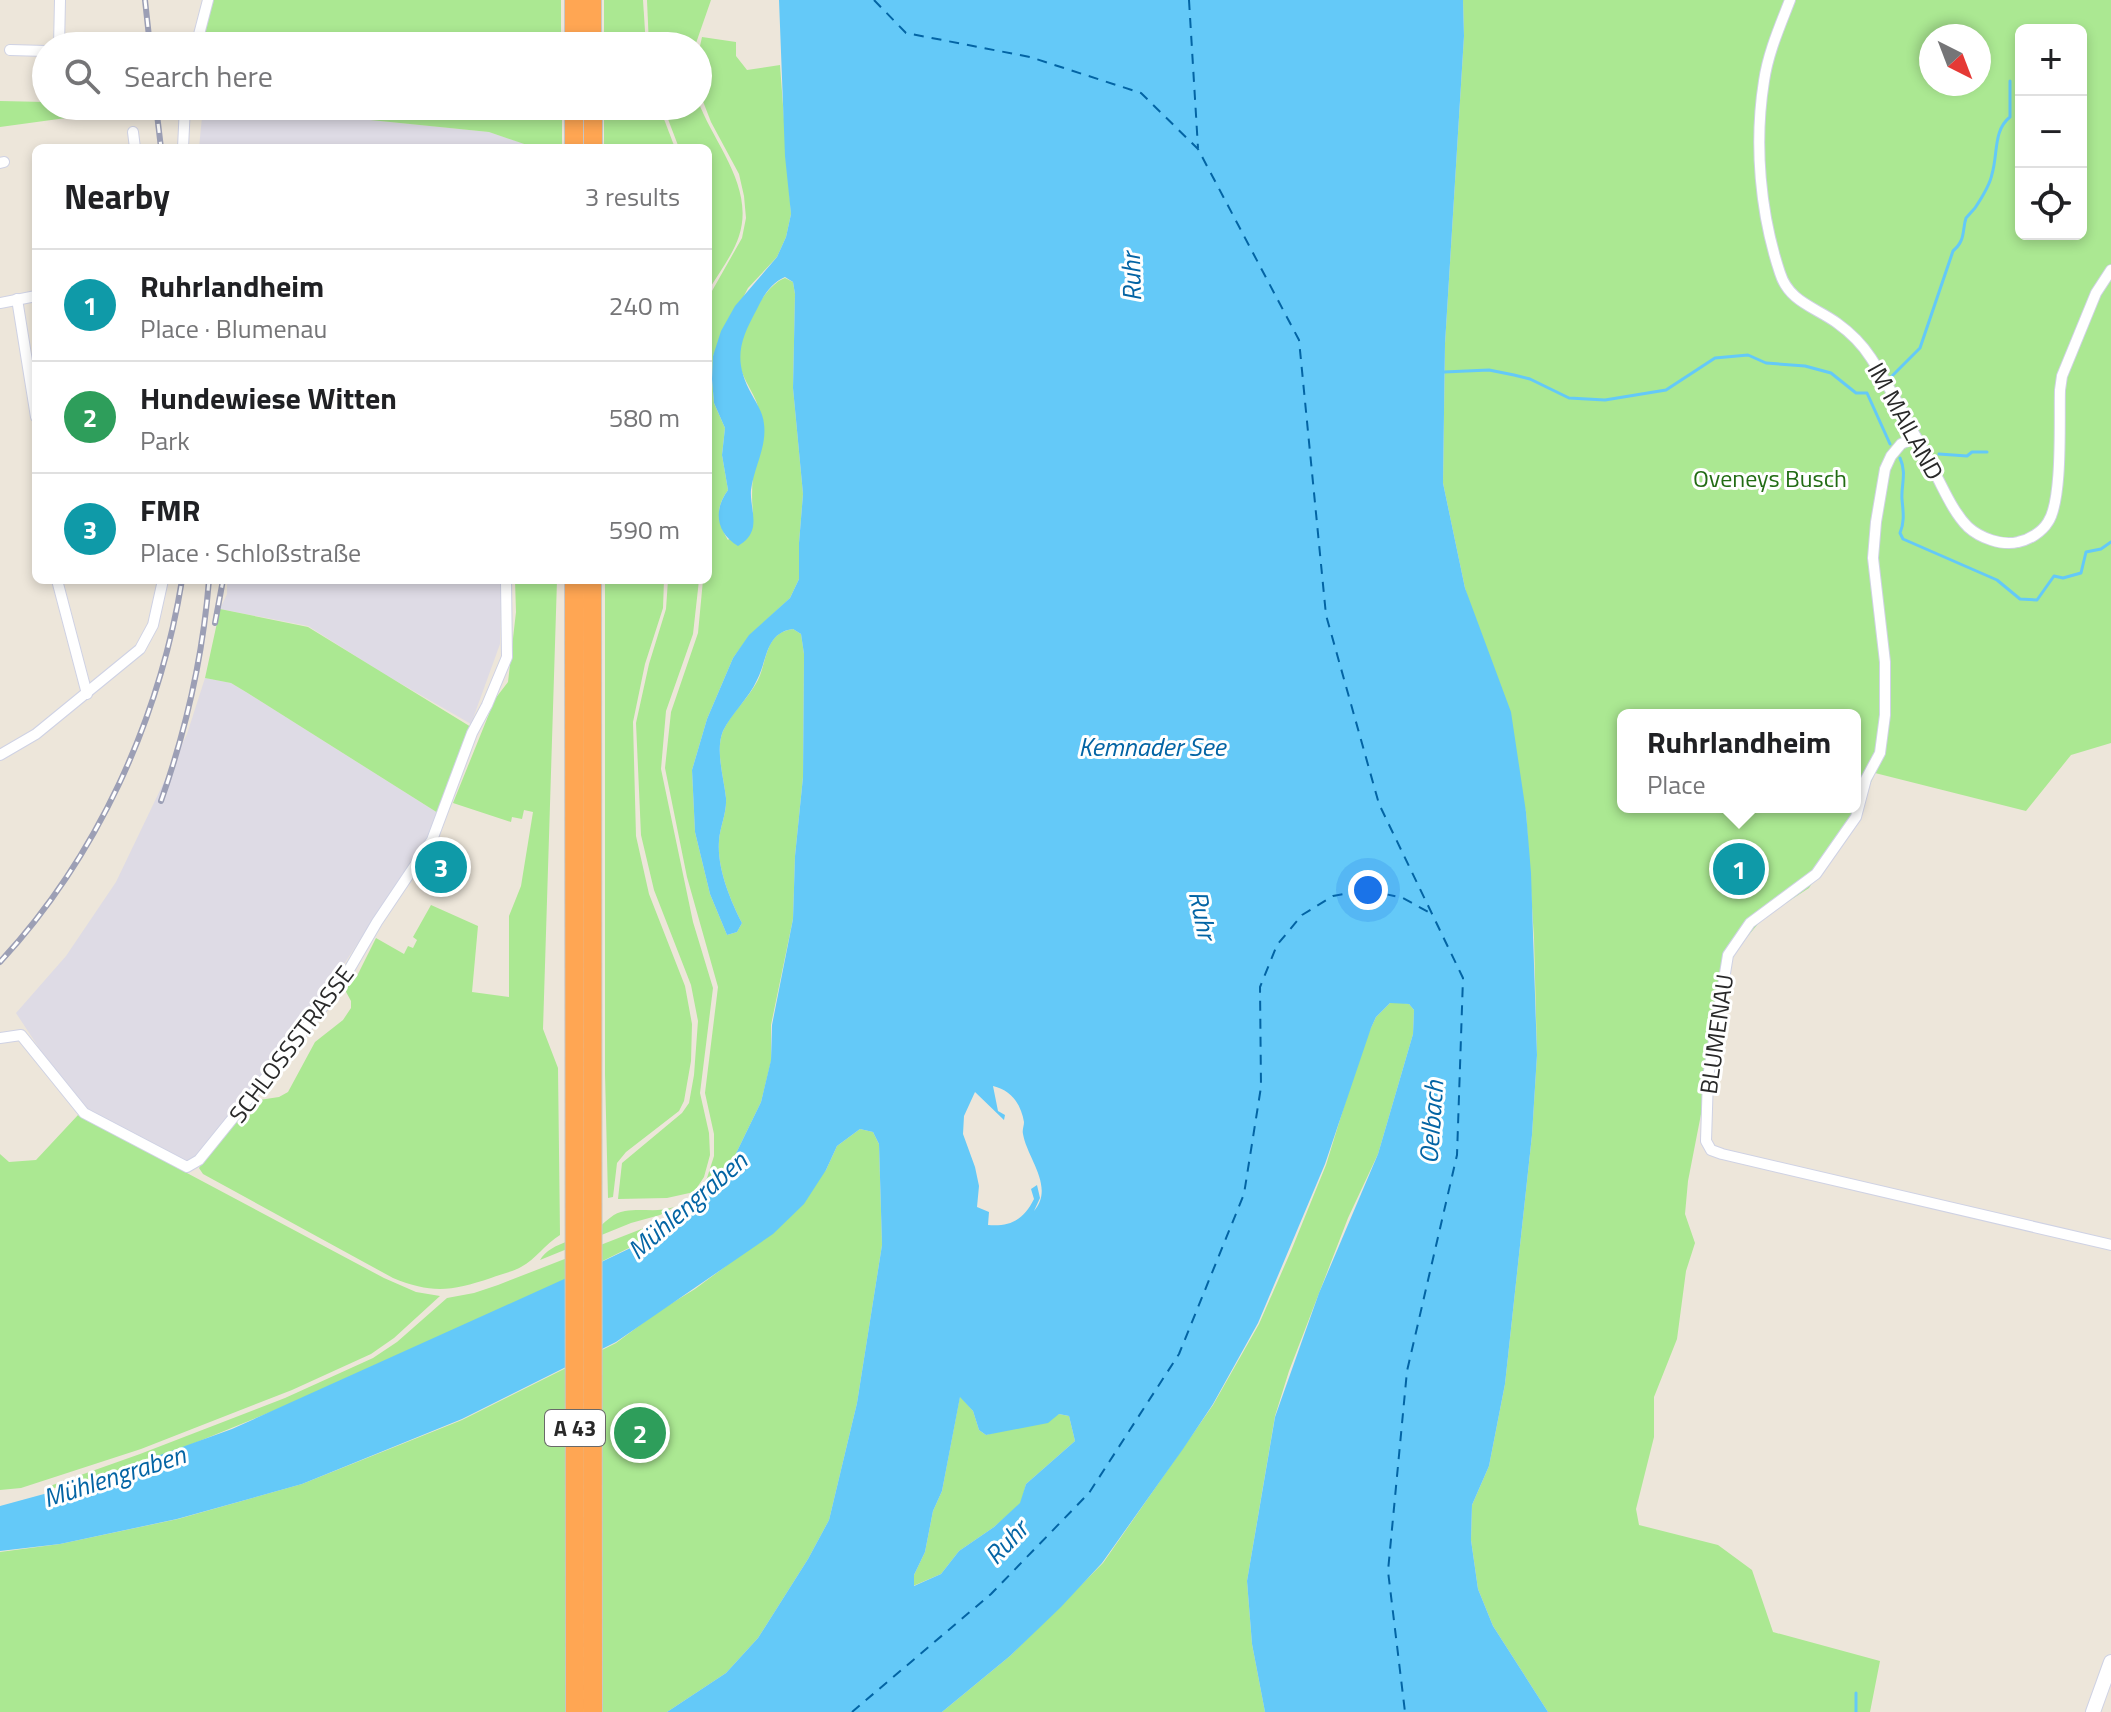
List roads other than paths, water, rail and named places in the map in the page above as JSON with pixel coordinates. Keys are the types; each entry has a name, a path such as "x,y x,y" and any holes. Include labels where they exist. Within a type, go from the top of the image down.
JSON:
{"highway":[{"path":"574,0 574,32"},
{"path":"592,0 592,32"},
{"path":"574,120 574,144"},
{"path":"593,120 593,144"},
{"name":"A 43","path":"574,584 575,1712"},
{"name":"A 43","path":"592,584 593,1712"}],"street":[{"path":"59,32 60,0"},
{"path":"200,32 208,0"},
{"name":"IM MAILAND","path":"1790,0 1764,78 1761,111 1761,186 1778,268 1789,293 1837,323 1861,344 1954,509 1968,527 1997,542 2012,544 2025,541 2050,518 2058,482 2062,376 2096,293 2111,270"},
{"path":"10,50 32,51"},
{"path":"183,144 184,120"},
{"path":"133,132 134,144"},
{"path":"0,303 32,297"},
{"path":"17,299 32,392"},
{"name":"BLUMENAU","path":"1861,798 1866,779 1880,753 1885,715 1885,662 1873,558 1876,522 1885,469 1891,456 1901,444 1916,437"},
{"path":"58,584 87,694"},
{"path":"0,755 36,734 140,649 153,625 162,584"},
{"name":"SCHLOSSSTRASSE","path":"0,1038 21,1035 84,1113 187,1167 199,1160 339,987 377,922 432,840 467,745 507,657 506,584"},
{"name":"BLUMENAU","path":"1857,813 1816,874 1750,923 1728,955 1708,1077 1706,1141 1711,1150 2111,1245"},
{"path":"2093,1712 2111,1662"}],"water":[{"name":"Kemnader See","path":"779,0 1463,0 1464,36 1445,344 1443,483 1465,588 1511,712 1526,812 1531,873 1537,1055 1532,1135 1505,1384 1489,1466 1472,1505 1471,1540 1478,1589 1493,1626 1548,1712 1265,1712 1252,1644 1247,1581 1275,1417 1319,1293 1378,1154 1413,1034 1414,1010 1409,1004 1390,1003 1376,1017 1325,1164 1258,1323 1213,1404 1102,1563 1010,1656 942,1712 667,1712 726,1673 758,1638 829,1520 857,1403 882,1245 879,1144 873,1132 860,1129 837,1146 804,1204 773,1234 616,1342 462,1419 302,1484 177,1519 60,1544 0,1551 0,1506 77,1485 232,1429 593,1266 643,1242 691,1211 726,1174 761,1102 771,1060 772,1025 793,919 795,856 803,777 804,654 801,634 793,629 784,631 772,641 754,687 726,725 721,739 726,804 719,841 720,862 742,923 737,932 727,935 710,894 695,832 692,770 707,719 733,658 749,635 790,598 799,579 803,494 793,388 793,282 785,277 768,290 742,342 742,372 761,412 764,432 751,490 753,527 748,538 738,546 725,535 719,521 720,505 728,490 722,455 725,428 714,403 713,356 721,331 735,306 777,257 786,237 791,214 785,156","holes":["993,1086 1010,1094 1020,1109 1025,1143 1038,1172 1042,1192 1040,1202 1034,1211 1040,1198 1037,1185 1031,1189 1034,1199 1021,1217 1010,1223 988,1225 989,1212 977,1207 979,1186 963,1134 964,1116 975,1092 1004,1120 1005,1115 998,1111","960,1397 973,1411 979,1430 986,1435 1048,1423 1059,1414 1069,1416 1075,1441 1026,1484 1020,1503 994,1527 959,1551 941,1574 914,1586 914,1575 925,1552 933,1511 942,1491"]}],"waterway":[{"path":"1892,376 1920,348 1953,251 1962,239 1966,218 1989,183 1998,136 2010,117 2010,81"},
{"path":"1444,372 1489,370 1530,379 1569,398 1605,400 1666,390 1715,358 1748,355 1766,363 1805,366 1831,373 1856,393 1867,393 1890,444"},
{"path":"1939,454 1967,456 1972,452 1987,452"},
{"path":"1900,458 1903,474 1900,533 1903,539 1997,580 2020,599 2037,600 2054,576 2063,578 2081,573 2086,552 2101,549 2111,542"},
{"path":"1856,1693 1856,1712"}],"railway":[{"path":"145,0 148,32"},
{"path":"158,120 161,144"},
{"path":"0,962 66,878 119,784 158,684 181,584"},
{"path":"161,801 192,692 208,584"},
{"path":"215,623 222,584"}],"place":[{"name":"FMR","path":"441,867"},
{"name":"Ruhrlandheim","path":"1739,869"},
{"name":"Hundewiese Witten","path":"640,1433"}],"water label":[{"name":"Ruhr","path":"1131,277"},
{"name":"Ruhr","path":"1203,915"},
{"name":"Oelbach","path":"1431,1122"},
{"name":"Mühlengraben","path":"687,1205"},
{"name":"Mühlengraben","path":"114,1476"},
{"name":"Ruhr","path":"1006,1542"}],"park label":[{"name":"Oveneys Busch","path":"1770,478"}]}
